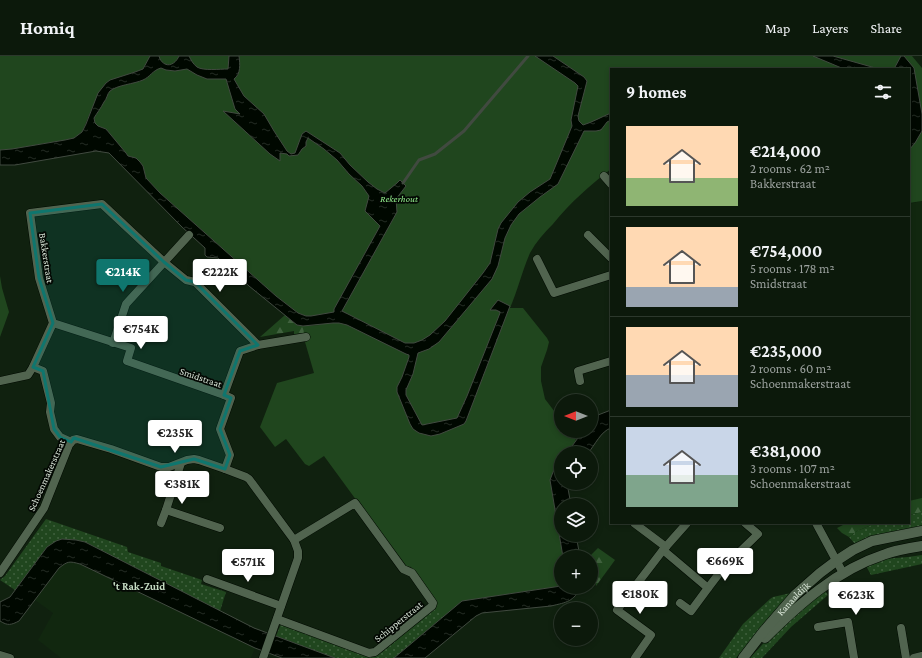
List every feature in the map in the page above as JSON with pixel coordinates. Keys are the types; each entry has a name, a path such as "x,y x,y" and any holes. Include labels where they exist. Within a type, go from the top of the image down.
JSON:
{"street":[{"path":"604,176 610,183"},
{"name":"Bakkerstraat","path":"53,323 39,278 30,213 102,204 164,262 186,280 195,282 258,346"},
{"path":"588,234 610,257"},
{"path":"113,342 126,304 189,235"},
{"path":"537,258 554,293 610,275"},
{"path":"195,282 211,266"},
{"path":"0,381 28,375 53,323"},
{"name":"Smidstraat","path":"53,323 131,348 127,361 224,395"},
{"path":"225,469 230,455 220,429 231,398 224,395 240,351 306,337"},
{"path":"580,381 578,371 610,361"},
{"path":"33,367 43,371 51,403 50,412 54,430 60,438 71,442"},
{"name":"Schoenmakerstraat","path":"0,573 44,508 71,442 75,439 161,467 169,467 190,459 199,460 242,475 249,479 294,540 298,548 298,556 282,606 263,657"},
{"path":"161,523 181,462"},
{"name":"Schipperstraat","path":"277,619 369,653 375,652 432,606 433,603 412,573 403,569 355,503 294,540"},
{"path":"166,510 220,528"},
{"path":"635,524 708,588"},
{"path":"635,658 651,635 617,610 664,549 686,524"},
{"path":"680,603 691,611 724,567 758,534 746,524"},
{"path":"817,524 843,573"},
{"name":"Kanaaldijk","path":"744,658 763,632 795,595 836,561 853,550 872,541 922,530"},
{"name":"Kanaaldijk","path":"744,658 786,617 843,573 859,564 881,555 922,546"},
{"path":"207,579 282,606"},
{"path":"818,627 848,622 854,658"},
{"path":"901,628 906,658"},
{"path":"0,655 10,658"},
{"path":"914,658 922,656"}],"highlighted area":[{"path":"102,204 164,262 186,280 195,282 258,345 240,351 224,395 231,398 220,429 230,455 225,469 194,459 161,467 74,438 71,442 60,437 54,429 43,371 33,367 53,323 39,278 30,213"}],"shaded area":[{"path":"922,201 922,512 910,515 910,204"},
{"path":"71,561 255,648 251,658 61,658 38,640 53,613 35,600 59,568 66,562"}],"green space":[{"name":"Rekerhout","path":"0,56 912,56 922,68 922,201 910,203 910,68 610,68 610,170 573,202 543,234 530,253 510,308 523,308 549,342 541,367 541,381 545,399 554,411 554,438 574,438 576,440 572,446 554,446 554,471 550,480 554,504 554,542 560,542 562,550 554,550 554,587 462,601 444,616 433,606 434,600 411,567 402,565 324,456 309,466 305,464 286,439 275,447 260,427 277,383 314,373 305,342 303,326 320,325 311,316 298,313 276,296 160,193 146,178 143,166 136,158 128,156 106,129 95,123 93,106 82,132 74,138 0,150"},
{"path":"0,276 9,312 0,337"},
{"path":"285,315 297,325 303,326 311,333 294,334 294,331 260,337"},
{"path":"922,498 922,512 910,515 910,501"},
{"path":"922,512 922,528 856,545 849,537 857,531 874,524 910,524 910,515"},
{"path":"46,519 127,547 128,552 161,563 161,566 202,580 201,584 226,592 220,611 85,542 76,540 62,539 47,547 15,590 0,580 5,576"},
{"path":"845,524 874,524 857,531 849,537 837,528"},
{"path":"598,548 615,560 598,583 598,550 596,550"},
{"path":"922,555 922,564 871,575 865,564 884,559"},
{"path":"503,581 505,594 462,601 394,658 335,658 276,636 281,624 368,657 375,657 430,611 433,606"},
{"path":"824,589 828,595 791,627 762,658 750,658 772,634"},
{"path":"791,593 736,658 719,658 743,624 770,599"}],"water":[{"path":"150,56 159,56 162,62 169,65 174,63 179,56 189,56 197,67 212,70 228,69 229,56 239,56 239,72 234,79 244,96 264,114 287,151 291,154 295,153 302,134 306,131 340,153 350,165 377,189 385,193 400,180 406,186 396,199 397,212 342,311 405,343 414,343 422,340 430,335 445,321 490,263 498,229 501,223 518,202 550,179 572,126 571,120 578,86 535,56 553,56 584,77 587,81 578,116 579,121 583,125 610,113 610,120 601,130 584,131 558,184 519,214 511,225 505,238 498,266 492,279 439,342 429,349 418,353 413,374 406,390 406,395 422,425 457,418 500,313 496,310 490,310 498,300 510,306 464,424 431,436 419,433 413,429 397,392 397,387 409,355 347,325 333,323 303,326 297,325 249,286 218,258 207,257 205,255 205,248 182,227 109,153 96,151 15,165 0,165 0,150 74,138 82,132 98,93 106,83 110,80 143,69","holes":["161,68 175,71 187,69 207,79 226,79 235,109 240,114 223,111 270,154 280,161 280,153 287,154 289,156 298,155 306,146 308,138 337,160 362,186 369,196 365,211 380,226 334,309 334,312 306,316 298,313 276,296 160,193 146,178 143,166 140,162 136,158 128,156 106,129 95,123 94,118 108,94 113,89 143,80"]},
{"path":"813,56 833,56 875,68 842,68"},
{"path":"901,56 904,56 914,68 922,114 922,131 910,149 910,68 895,67"},
{"path":"610,410 610,428 601,435 593,446 572,446 578,438 598,438 598,415"},
{"path":"554,471 554,490 568,490 570,498 554,498 554,504 550,480"},
{"path":"62,539 85,542 254,628 335,658 282,658 255,648 80,564 71,562 59,568 19,621 5,624 0,621 0,602 10,597 47,547"},
{"path":"560,542 577,542 579,550 562,550"},
{"path":"554,587 554,594 577,594 569,601 554,602 554,605 551,606 482,613 476,616 425,658 394,658 462,601"}],"waterway":[{"path":"403,183 419,160 435,154 464,131 528,56"}],"district":[{"name":"'t Rak-Zuid","path":"139,586"}]}
